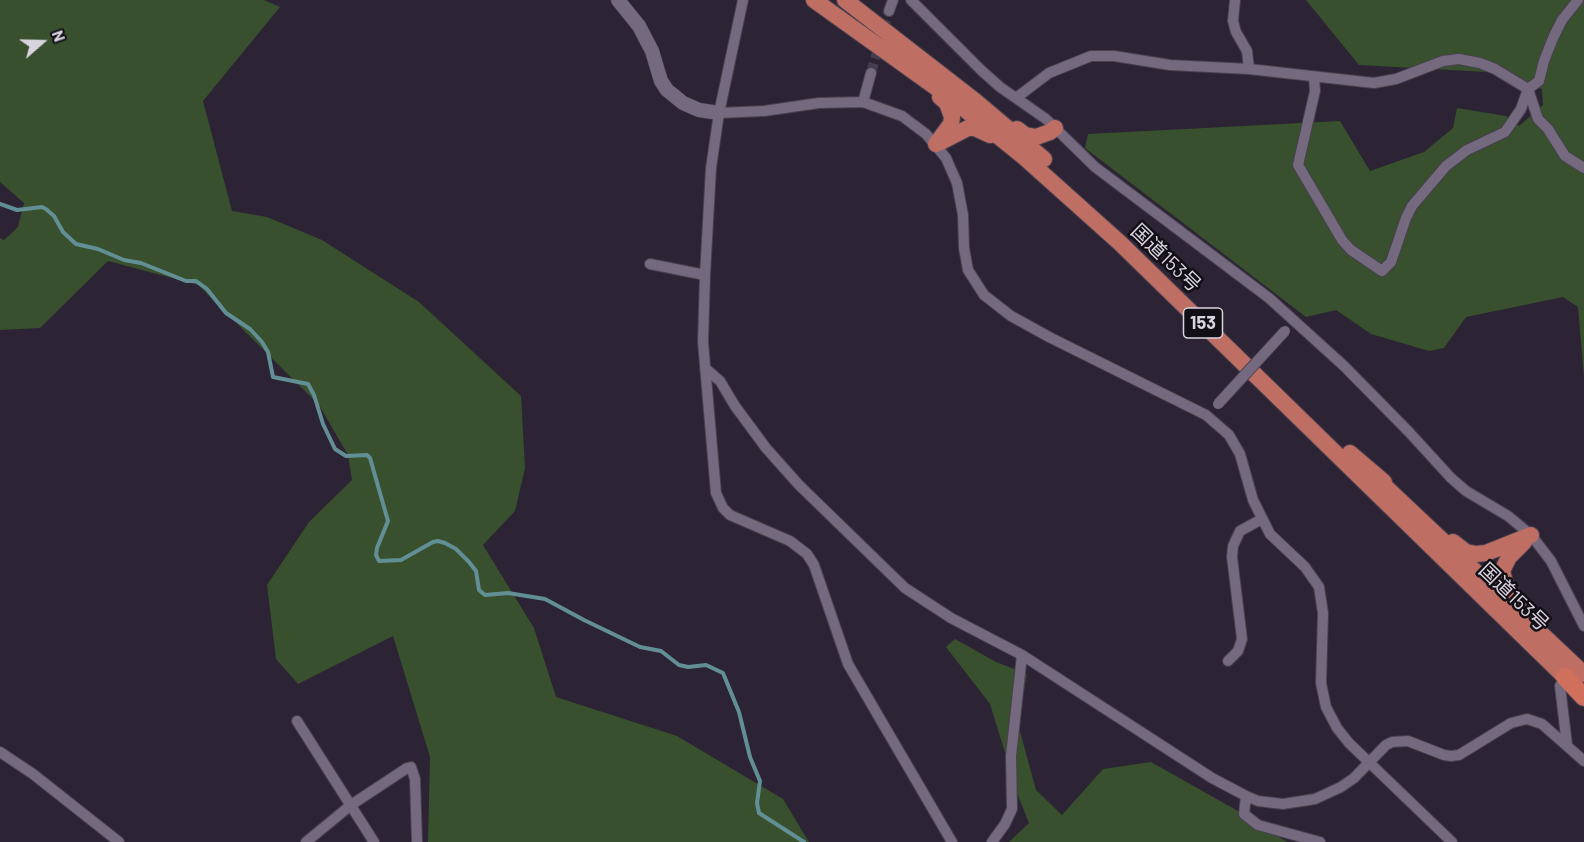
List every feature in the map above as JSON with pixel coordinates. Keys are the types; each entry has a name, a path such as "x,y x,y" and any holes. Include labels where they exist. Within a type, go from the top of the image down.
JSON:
{"highway":[{"name":"国道153号","path":"814,0 952,99 1024,157 1160,281 1565,677"},
{"name":"国道153号","path":"846,0 974,100 1130,237 1350,453 1584,674"},
{"path":"885,49 947,103 952,117 951,124 936,144"},
{"name":"153","path":"974,100 1030,137 1043,135 1055,128"},
{"path":"936,144 961,130 975,128 1024,157"},
{"name":"153","path":"1350,453 1466,552 1486,553 1531,535"},
{"name":"153","path":"1531,535 1505,564 1502,571 1506,586 1584,674"},
{"path":"1565,677 1584,697"}],"street":[{"path":"618,0 639,26 652,51 661,81 667,90 682,103 699,110 718,113 764,111 830,102 863,102 902,116 936,144 957,183 963,215 964,248 968,270 984,296 1011,316 1052,338 1206,415 1229,435 1240,454 1253,500 1270,534 1305,567 1319,587 1323,613 1321,683 1326,707 1337,728 1349,744 1452,842"},
{"path":"744,0 718,113 711,168 703,342 716,493 719,502 730,515 790,541 807,554 814,566 848,664 951,842"},
{"path":"911,0 981,70 1000,87 1033,108 1095,167 1269,298 1344,366 1466,491 1508,516 1531,535 1551,561 1584,626"},
{"path":"1235,0 1233,21 1236,32 1247,51 1249,69"},
{"path":"1314,77 1315,91 1298,165 1342,240 1351,250 1382,271 1391,262 1412,206 1446,166 1467,150 1505,132 1521,109 1528,89 1539,81 1553,38 1562,20 1578,0"},
{"path":"1016,98 1049,73 1091,56 1114,56 1170,65 1249,69 1363,82 1396,79 1443,61 1459,59 1495,69 1528,89 1538,119 1548,129 1564,156 1584,168"},
{"path":"863,102 872,73"},
{"path":"650,264 705,275"},
{"path":"1206,415 1294,321"},
{"path":"705,368 720,381 766,448 799,484 905,588 951,618 1022,655 1212,778 1246,796 1258,801 1283,804 1315,799 1341,787 1370,763 1386,745 1400,740 1444,755 1459,754 1511,723 1527,719 1542,724 1584,761"},
{"path":"1228,661 1238,651 1242,639 1232,557 1233,546 1240,531 1262,519"},
{"path":"992,842 1005,824 1012,808 1011,756 1022,655"},
{"path":"1565,677 1560,687 1567,745"},
{"path":"297,721 374,842"},
{"path":"0,752 33,774 119,842"},
{"path":"306,842 351,805 411,767 415,779 417,842"},
{"path":"1246,796 1244,814 1258,825 1320,842"}],"green space":[{"path":"0,0 264,0 280,7 203,101 232,211 267,217 322,240 419,302 521,396 525,468 515,511 483,545 534,628 556,697 677,736 783,799 809,842 428,842 430,757 393,636 298,684 276,659 267,585 309,522 352,480 348,455 319,405 198,285 108,261 40,328 0,330 0,238 4,240 18,227 24,203 0,182"},
{"path":"1306,0 1584,0 1584,377 1578,307 1563,297 1466,317 1444,348 1429,351 1371,334 1336,310 1306,317 1085,148 1088,134 1340,121 1370,171 1424,152 1453,128 1457,108 1506,116 1519,126 1543,105 1542,89 1487,72 1359,65"},
{"path":"955,639 996,662 1027,674 1018,724 1036,790 1062,815 1103,769 1151,762 1245,815 1287,842 1009,842 1029,823 990,704 946,647"}],"waterway":[{"path":"0,204 17,210 42,207 54,216 63,232 76,244 98,249 124,260 141,263 186,281 196,281 207,289 226,313 250,329 268,352 273,377 308,384 335,449 346,456 367,455 370,458 388,521 377,548 376,555 379,561 401,560 433,542 445,543 456,549 476,571 479,590 485,595 508,593 545,599 640,647 661,651 679,665 688,667 706,665 723,673 739,712 750,757 760,781 757,803 759,813 804,842"}],"tunnel":[{"path":"871,73 889,11"}]}
